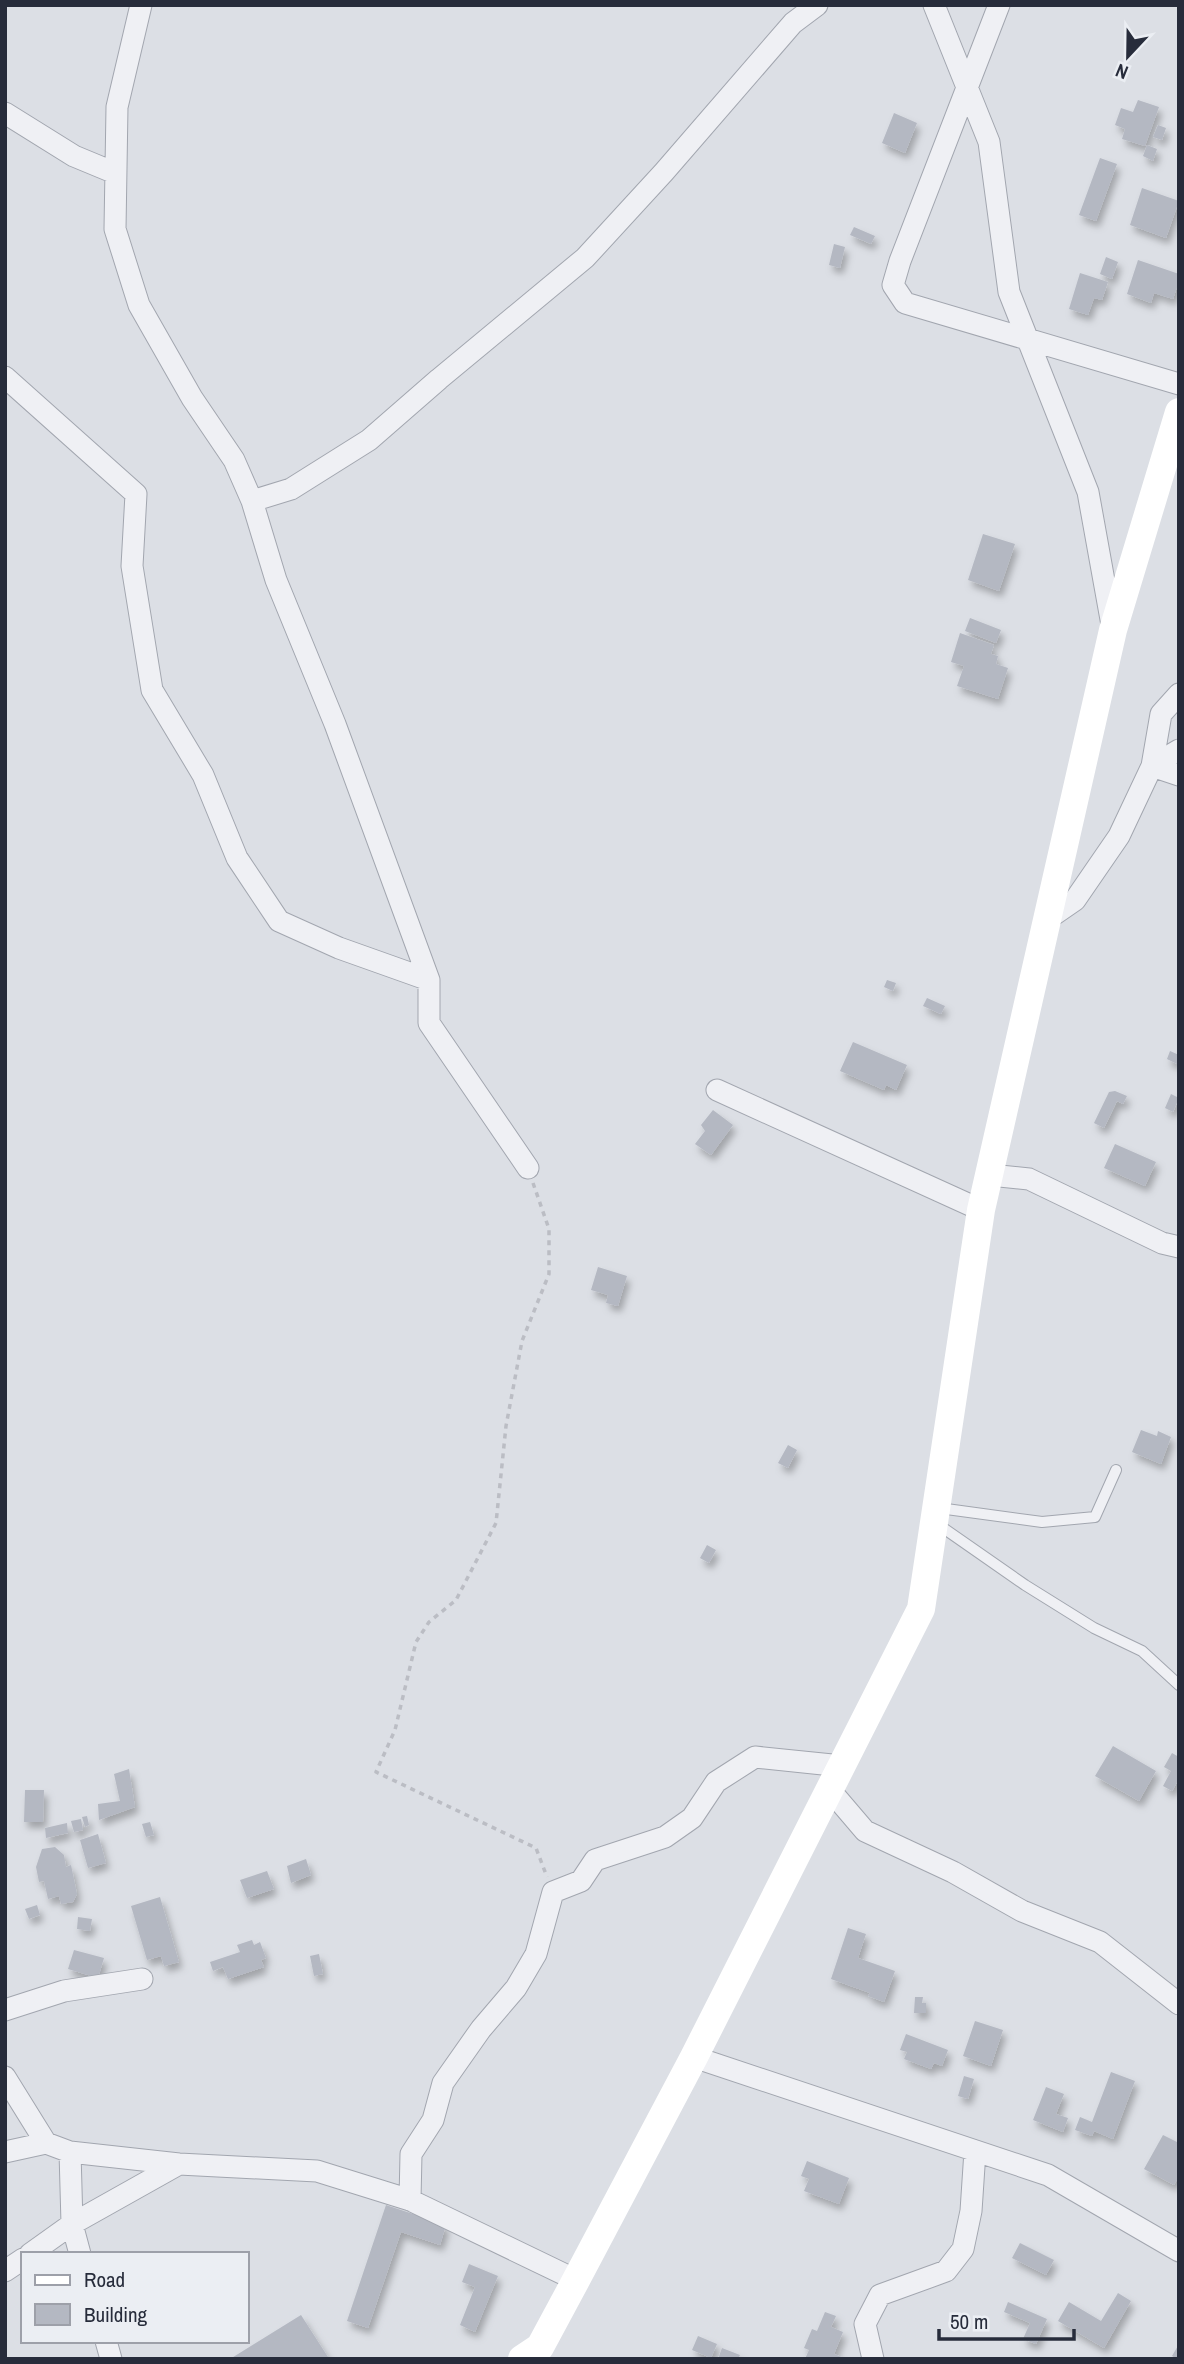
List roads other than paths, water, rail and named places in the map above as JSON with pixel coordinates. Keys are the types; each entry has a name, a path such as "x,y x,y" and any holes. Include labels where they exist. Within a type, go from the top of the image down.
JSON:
{"street":[{"path":"141,5 117,107 115,173 115,229 139,305 192,398 234,460 252,501 276,580 335,724 429,980 429,1023 528,1168"},
{"path":"252,501 291,489 369,440 585,258 664,173 793,23 817,5"},
{"path":"934,5 989,142 1009,292 1088,492 1113,630"},
{"path":"999,5 893,285 905,303 1179,384"},
{"path":"5,113 74,156 115,173"},
{"path":"5,377 136,494 132,566 152,690 203,775 237,858 279,921 339,948 429,980"},
{"path":"522,2359 540,2347 576,2280 694,2057 921,1609 981,1210 1113,630 1179,412"},
{"path":"1046,920 1075,900 1119,836 1152,766 1161,714 1179,694"},
{"path":"1152,766 1179,750"},
{"path":"1152,766 1179,775"},
{"path":"717,1090 981,1210"},
{"path":"990,1175 1029,1179 1162,1243 1179,1247"},
{"path":"410,2200 411,2154 433,2120 443,2083 481,2029 516,1988 536,1954 553,1892 581,1881 595,1860 665,1837 692,1818 716,1782 755,1757 836,1778 865,1831 953,1872 1022,1911 1100,1942 1179,2004"},
{"path":"5,2010 64,1991 142,1979"},
{"path":"694,2057 1048,2175 1179,2251"},
{"path":"5,2077 46,2143"},
{"path":"5,2152 46,2143 70,2152 179,2164 317,2171 410,2200 576,2280"},
{"path":"873,2359 865,2324 880,2295 946,2271 963,2249 971,2211 975,2151"},
{"path":"70,2152 72,2224 79,2252"},
{"path":"33,2252 72,2224 179,2164"},
{"path":"5,2271 21,2260"}],"lane":[{"path":"935,1514 1042,1522 1095,1517 1116,1470"},
{"path":"935,1514 1025,1585 1082,1621 1142,1651 1179,1685"}]}
